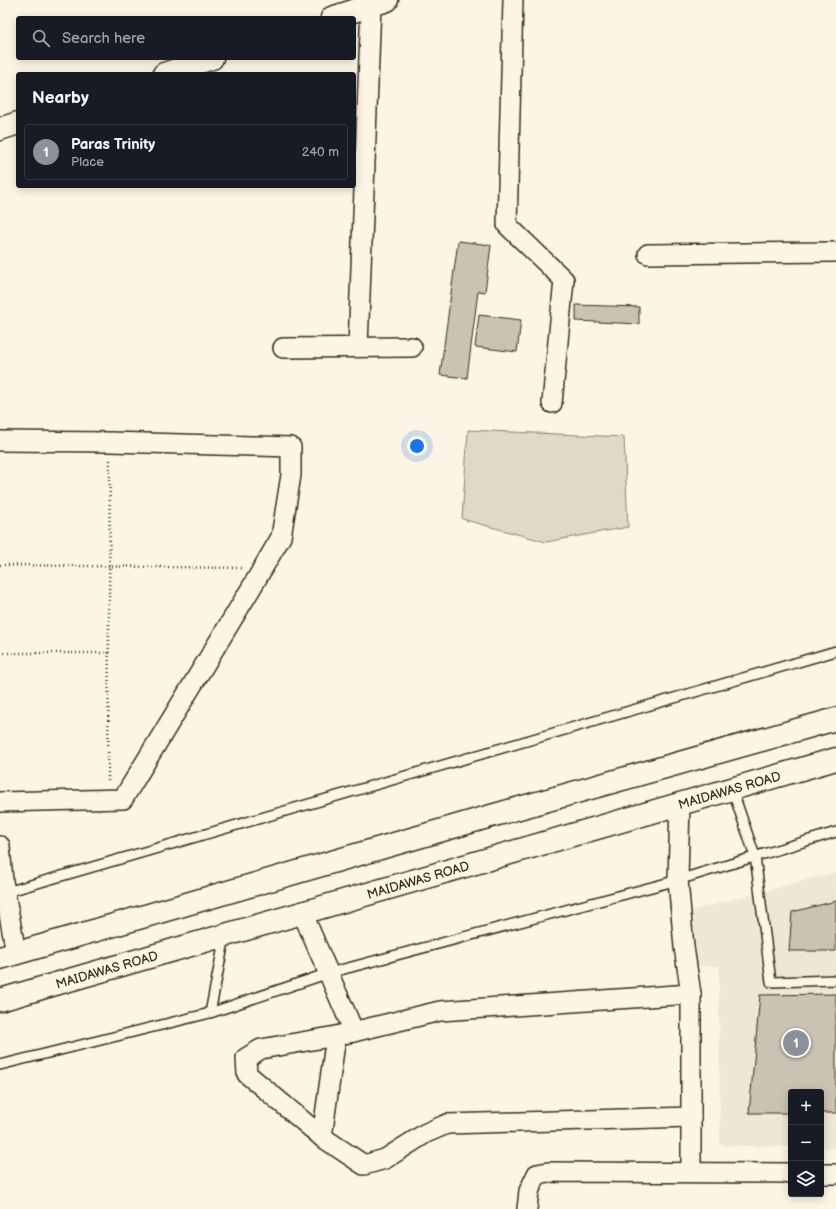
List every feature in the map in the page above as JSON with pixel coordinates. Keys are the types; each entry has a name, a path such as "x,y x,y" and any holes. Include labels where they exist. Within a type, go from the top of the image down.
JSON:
{"street":[{"path":"513,0 507,225 564,280 552,403"},
{"path":"338,16 379,3 358,347"},
{"path":"170,72 206,60"},
{"path":"0,129 16,124"},
{"path":"648,254 836,252"},
{"path":"283,348 412,347"},
{"path":"0,440 291,447 291,475 281,536 176,714 123,798 0,802"},
{"path":"0,846 3,881 2,893 8,955 491,816 836,719"},
{"name":"MAIDAWAS ROAD","path":"0,1000 836,759"},
{"path":"680,803 678,880 684,948 691,994 691,1172"},
{"path":"302,912 329,973 345,1034 322,1137"},
{"path":"691,994 440,1011 345,1034 261,1049 246,1058 247,1074 322,1137 364,1165 385,1159 426,1133 446,1124 691,1117"},
{"path":"527,1209 528,1191 537,1174 548,1172 788,1173"},
{"path":"824,1174 836,1174"}],"lane":[{"path":"2,893 836,651"},
{"path":"732,788 755,856 771,982 836,980"},
{"path":"0,1065 210,1013 329,973 678,880 836,832"},
{"path":"210,1013 225,934"}],"path":[{"path":"108,799 110,442"},
{"path":"0,565 263,568"},
{"path":"0,653 109,653"}],"shaded area":[{"path":"468,430 624,437 628,527 546,542 462,519"},
{"path":"836,872 836,1148 824,1148 824,1089 788,1089 788,1147 720,1145 719,966 697,966 693,910"}],"building":[{"path":"458,241 491,245 485,292 478,291 467,378 440,375"},
{"path":"576,305 639,307 639,324 576,321"},
{"path":"479,315 521,320 517,352 475,347"},
{"path":"836,901 836,951 789,951 792,912"},
{"path":"836,994 836,1113 824,1113 824,1089 788,1089 788,1113 749,1113 760,995"}],"place":[{"name":"Paras Trinity","path":"796,1043"}]}
